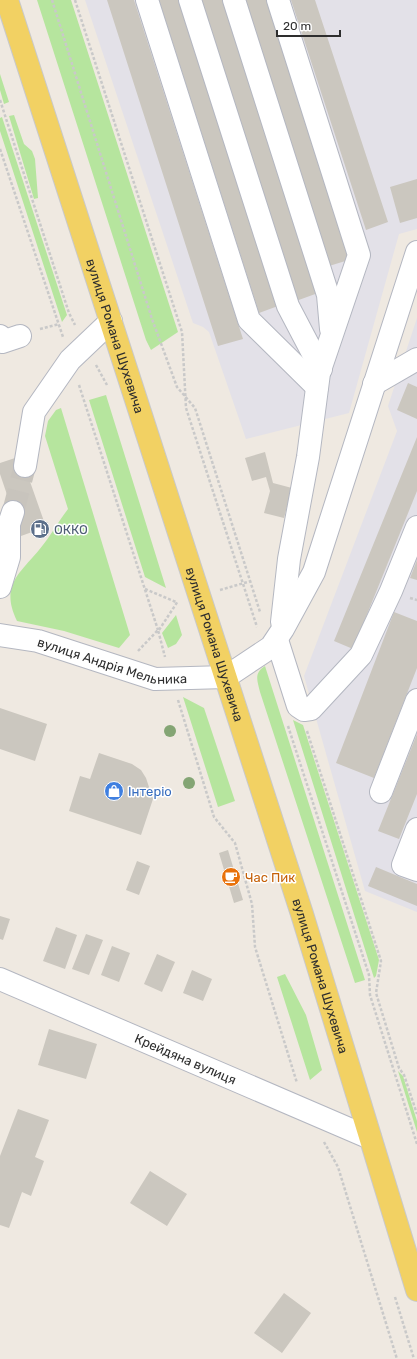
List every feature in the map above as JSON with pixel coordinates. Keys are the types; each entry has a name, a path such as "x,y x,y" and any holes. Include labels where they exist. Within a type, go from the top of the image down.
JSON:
{"main road":[{"name":"вулиця Романа Шухевича","path":"7,0 226,677 417,1290"}],"street":[{"path":"147,0 249,320 319,378"},
{"path":"190,0 288,306 319,378"},
{"path":"234,0 328,295 331,338"},
{"path":"278,0 359,255 319,378 308,457 273,643 298,706 304,710 311,709 361,655 391,591 417,527"},
{"path":"226,677 273,643 314,572 417,252"},
{"path":"25,466 34,412 70,360 110,321"},
{"path":"374,384 417,359"},
{"path":"0,587 9,557 9,524 12,512"},
{"name":"вулиця Андрія Мельника","path":"0,635 38,642 155,679 226,677"},
{"path":"380,792 417,700"},
{"path":"417,829 403,865 417,870"},
{"name":"Крейдяна вулиця","path":"0,980 370,1138"}],"path":[{"path":"52,0 152,319 177,387 195,408 273,643"},
{"path":"75,0 182,332 186,408 273,643"},
{"path":"0,100 69,313 111,392"},
{"path":"0,149 145,589 214,818 234,843 252,904 255,947 306,1110 338,1167 397,1359"},
{"path":"134,655 158,630 176,602 145,589"},
{"path":"178,593 180,601"},
{"path":"288,723 369,976 370,995 417,1144"},
{"path":"306,730 381,961 376,993 399,1068 404,1075 417,1114"},
{"path":"393,1292 414,1359"}],"shaded area":[{"path":"85,0 417,0 417,229 399,234 349,413 246,439 209,332 203,327 193,323"},
{"path":"417,318 417,912 365,891 304,676 397,431 388,406"}],"green space":[{"path":"37,0 71,0 178,332 151,350 146,340"},
{"path":"0,74 9,102 4,104 0,90"},
{"path":"14,115 24,144 32,151 35,159 38,198 34,199 9,116"},
{"path":"2,117 67,315 62,322 0,131 0,118"},
{"path":"106,395 166,588 145,577 89,400"},
{"path":"61,408 130,635 119,648 64,631 17,621 12,609 10,599 14,581 43,545 68,509 45,436 48,421 56,410"},
{"path":"176,615 182,635 176,644 168,648 162,633"},
{"path":"265,666 365,980 355,983 260,692 257,677 259,671"},
{"path":"183,697 204,708 235,801 218,807"},
{"path":"293,720 303,725 379,960 376,976 374,978"},
{"path":"285,974 306,1015 322,1070 310,1080 277,977"},
{"path":"398,1071 403,1076 417,1121 417,1132"}],"building":[{"path":"107,0 134,0 243,339 218,346"},
{"path":"159,0 180,0 278,306 259,313"},
{"path":"200,0 224,0 318,293 296,301"},
{"path":"244,0 269,0 352,259 329,266"},
{"path":"291,0 315,0 388,222 366,230"},
{"path":"417,179 417,218 400,223 390,187"},
{"path":"408,383 417,387 417,419 397,410"},
{"path":"417,437 417,491 353,649 334,641"},
{"path":"265,452 273,483 292,488 284,518 264,513 270,491 266,477 252,481 245,458"},
{"path":"21,456 46,527 21,536 0,474 0,463"},
{"path":"417,560 417,580 410,578"},
{"path":"394,612 417,621 417,668 374,778 336,763"},
{"path":"0,708 47,724 35,761 0,749"},
{"path":"417,734 417,794 399,839 378,831"},
{"name":"Інтеріо","path":"99,753 132,764 141,770 146,778 153,799 141,835 69,811 80,776 90,779"},
{"name":"Час Пик","path":"228,850 243,900 234,903 219,853"},
{"path":"137,861 150,866 139,895 126,890"},
{"path":"376,867 417,884 417,906 368,886"},
{"path":"0,916 10,919 3,940 0,939"},
{"path":"56,927 77,935 65,969 43,961"},
{"path":"86,934 103,940 89,975 72,969"},
{"path":"112,946 130,953 119,982 101,975"},
{"path":"157,954 175,962 162,992 144,984"},
{"path":"192,970 212,979 203,1001 183,993"},
{"path":"49,1029 97,1044 86,1079 38,1065"},
{"path":"18,1109 49,1120 35,1157 44,1161 31,1196 22,1192 9,1228 0,1225 0,1156"},
{"path":"150,1171 187,1194 167,1226 130,1203"},
{"path":"284,1293 311,1313 282,1353 254,1333"}],"tunnel":[{"path":"13,512 25,466"}],"place":[{"name":"ОККО","path":"40,529"},
{"name":"Інтеріо","path":"114,791"},
{"name":"Час Пик","path":"231,877"}]}
